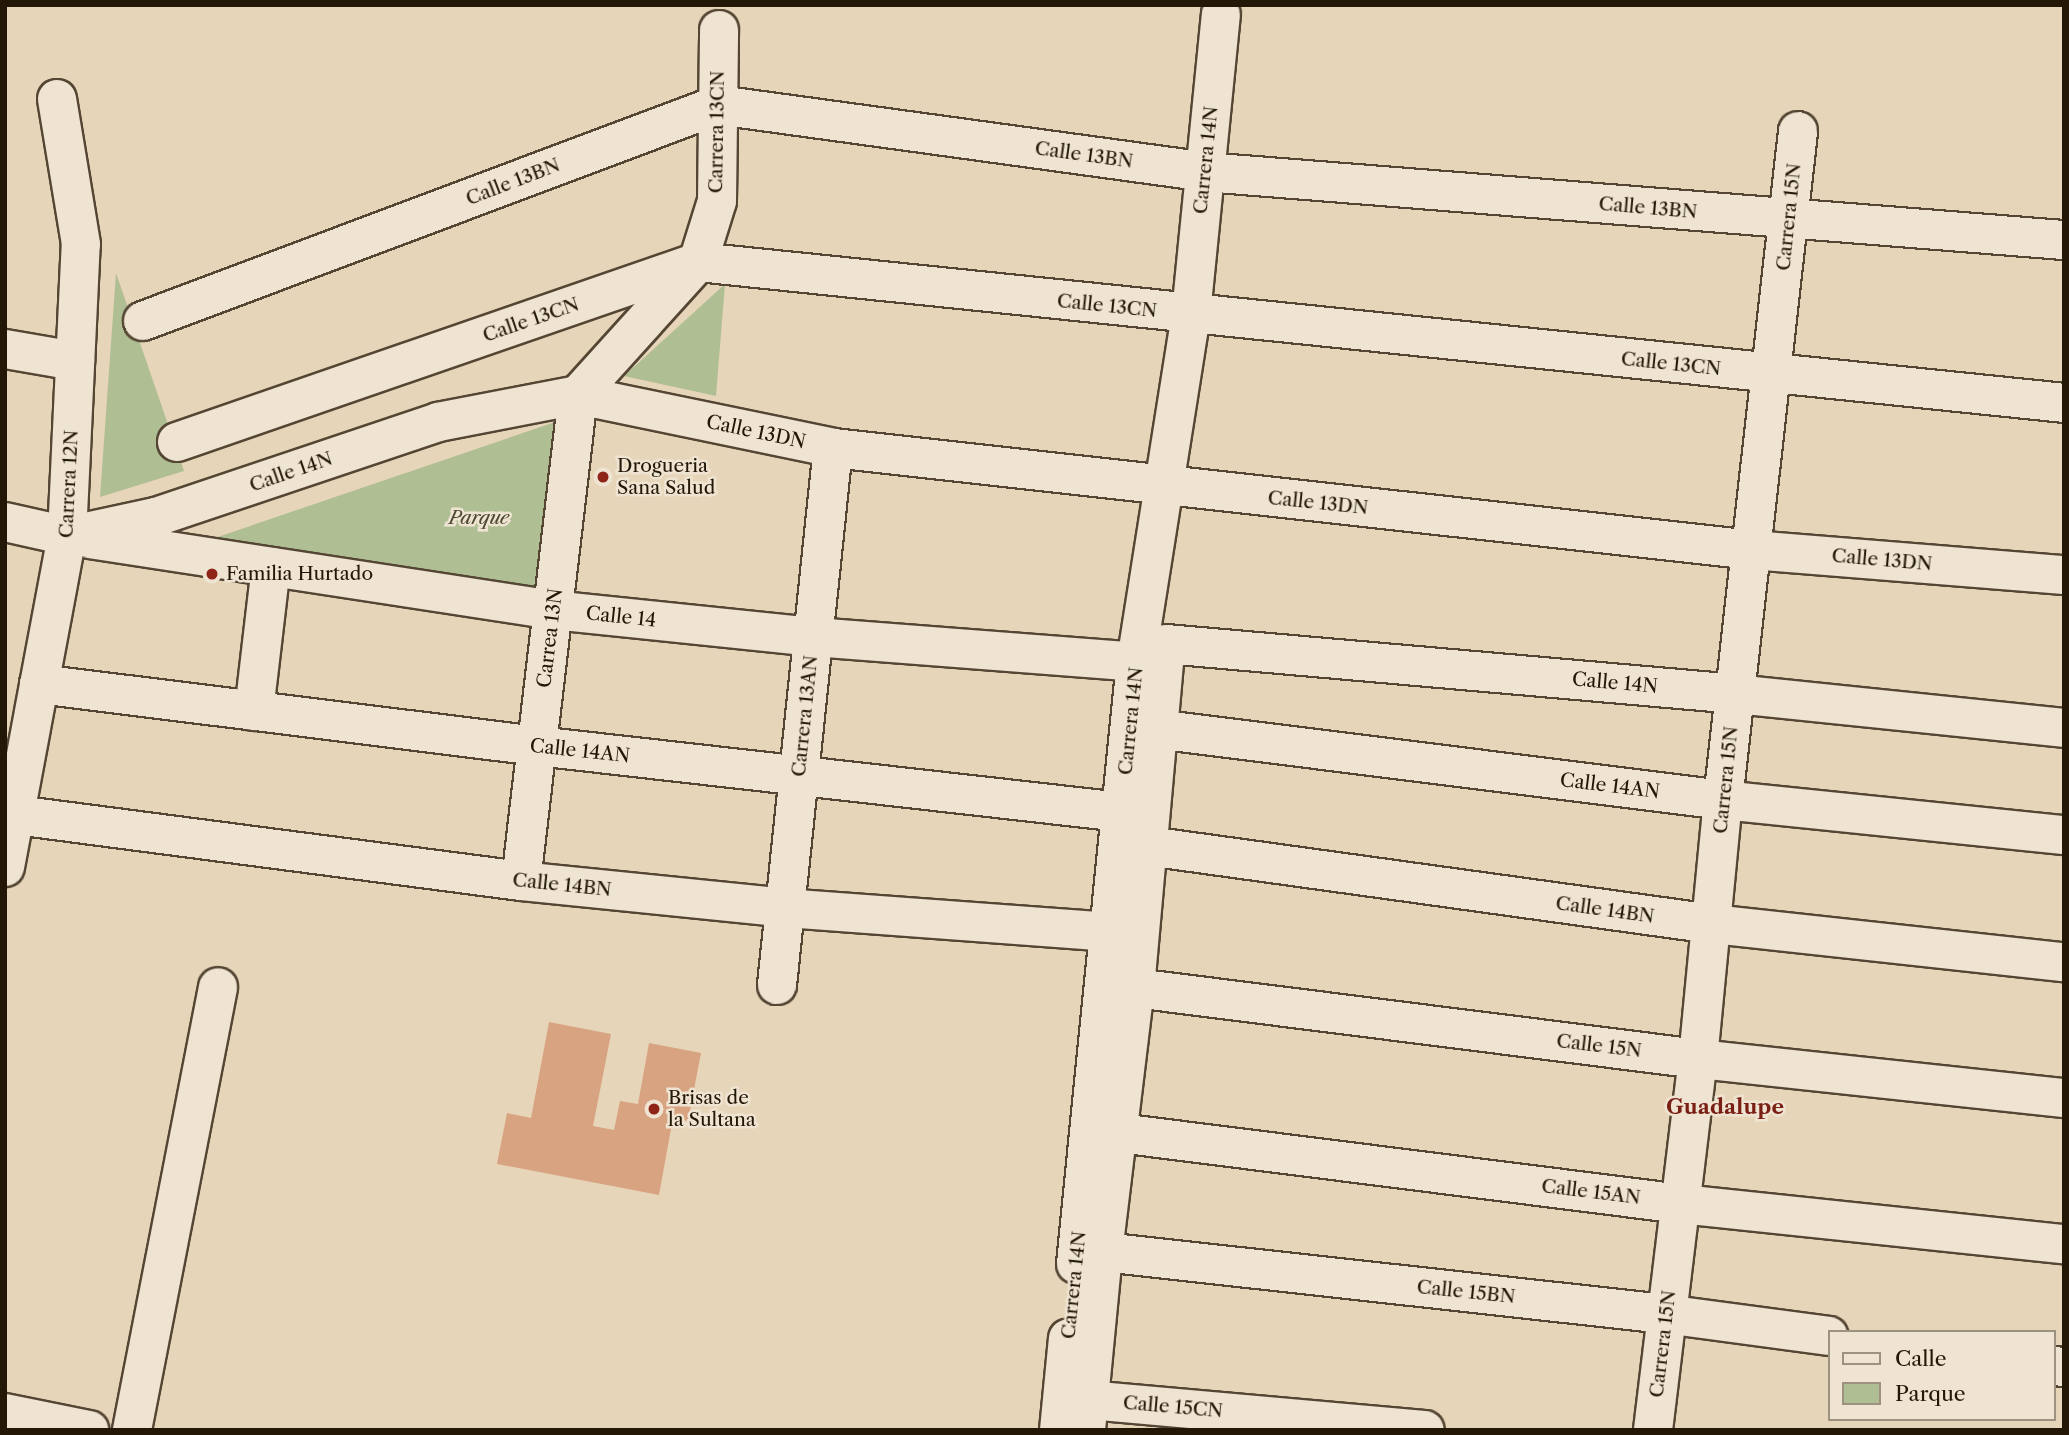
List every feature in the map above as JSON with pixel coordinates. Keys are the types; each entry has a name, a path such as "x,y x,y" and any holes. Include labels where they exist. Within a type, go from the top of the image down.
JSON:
{"street":[{"name":"Carrera 14N","path":"1059,1430 1121,812 1151,653 1161,486 1191,314 1221,15"},
{"name":"Carrera 13CN","path":"578,395 698,262 717,201 719,30"},
{"name":"Carrera 12N","path":"6,867 16,815 26,702 67,536 81,244 57,99"},
{"name":"Calle 13BN","path":"143,321 718,106 1205,172 2064,240"},
{"name":"Carrera 15N","path":"1653,1430 1665,1314 1699,1059 1723,800 1798,131"},
{"name":"Calle 13CN","path":"177,442 698,262 2064,402"},
{"path":"5,349 75,361"},
{"name":"Calle 13DN","path":"578,395 833,448 1752,550 2064,575"},
{"name":"Calle 14N","path":"5,522 67,536 156,517 438,422 578,395"},
{"name":"Carrea 13N","path":"522,881 578,395"},
{"name":"Carrera 13AN","path":"777,985 833,448"},
{"name":"Calle 14","path":"67,536 553,610 813,637 1151,653"},
{"path":"254,711 271,567"},
{"path":"1088,1415 1103,1252 1119,1133 1148,846 1156,729 1151,653"},
{"name":"Calle 14N","path":"1151,653 1736,694 2064,729"},
{"name":"Calle 14AN","path":"26,702 254,711 1121,812"},
{"name":"Calle 14AN","path":"1156,729 1723,800 2064,835"},
{"name":"Calle 14BN","path":"16,815 522,881 785,908 1110,932"},
{"name":"Calle 14BN","path":"1148,846 1712,924 2064,962"},
{"path":"132,1430 218,987"},
{"name":"Calle 15N","path":"1135,988 1699,1059 2064,1098"},
{"name":"Calle 15AN","path":"1119,1133 1681,1204 2064,1244"},
{"name":"Calle 15BN","path":"1103,1252 1665,1314 1828,1336"},
{"path":"5,1413 89,1430"},
{"name":"Calle 15CN","path":"1088,1415 1425,1430"}],"green space":[{"path":"116,273 184,471 100,497"},
{"path":"725,284 716,396 624,376"},
{"name":"Parque","path":"561,420 533,592 200,543"}],"building":[{"name":"Brisas de la Sultana","path":"549,1022 611,1034 593,1126 614,1130 620,1101 638,1104 649,1043 701,1053 688,1121 673,1118 659,1195 497,1164 507,1113 531,1118"}],"place":[{"name":"Drogueria Sana Salud","path":"603,477"},
{"name":"Familia Hurtado","path":"212,574"},
{"name":"Brisas de la Sultana","path":"654,1109"}],"district":[{"name":"Guadalupe","path":"1725,1107"}]}
